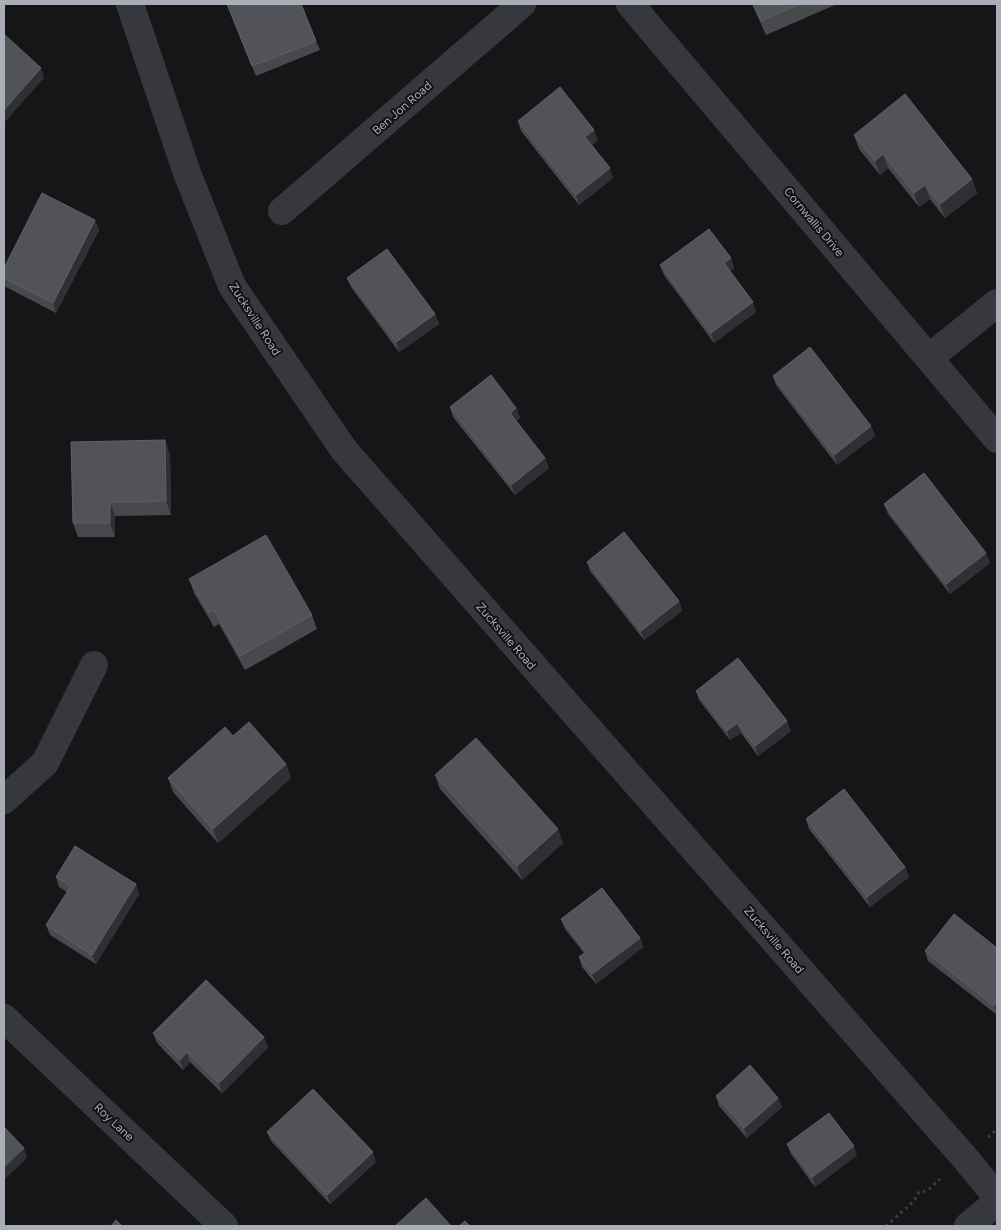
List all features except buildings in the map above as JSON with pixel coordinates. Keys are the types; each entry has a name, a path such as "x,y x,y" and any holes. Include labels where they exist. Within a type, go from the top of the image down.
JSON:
{"street":[{"name":"Zucksville Road","path":"130,4 188,173 232,286 344,450 952,1143 997,1197"},
{"name":"Ben Jon Road","path":"282,211 522,4"},
{"name":"Cornwallis Drive","path":"630,4 997,440"},
{"path":"929,358 997,303"},
{"path":"4,800 45,763 94,665"},
{"name":"Roy Lane","path":"4,1018 224,1226"},
{"path":"968,1226 997,1202"}],"path":[{"path":"886,1226 914,1201 919,1192 927,1191"}]}
